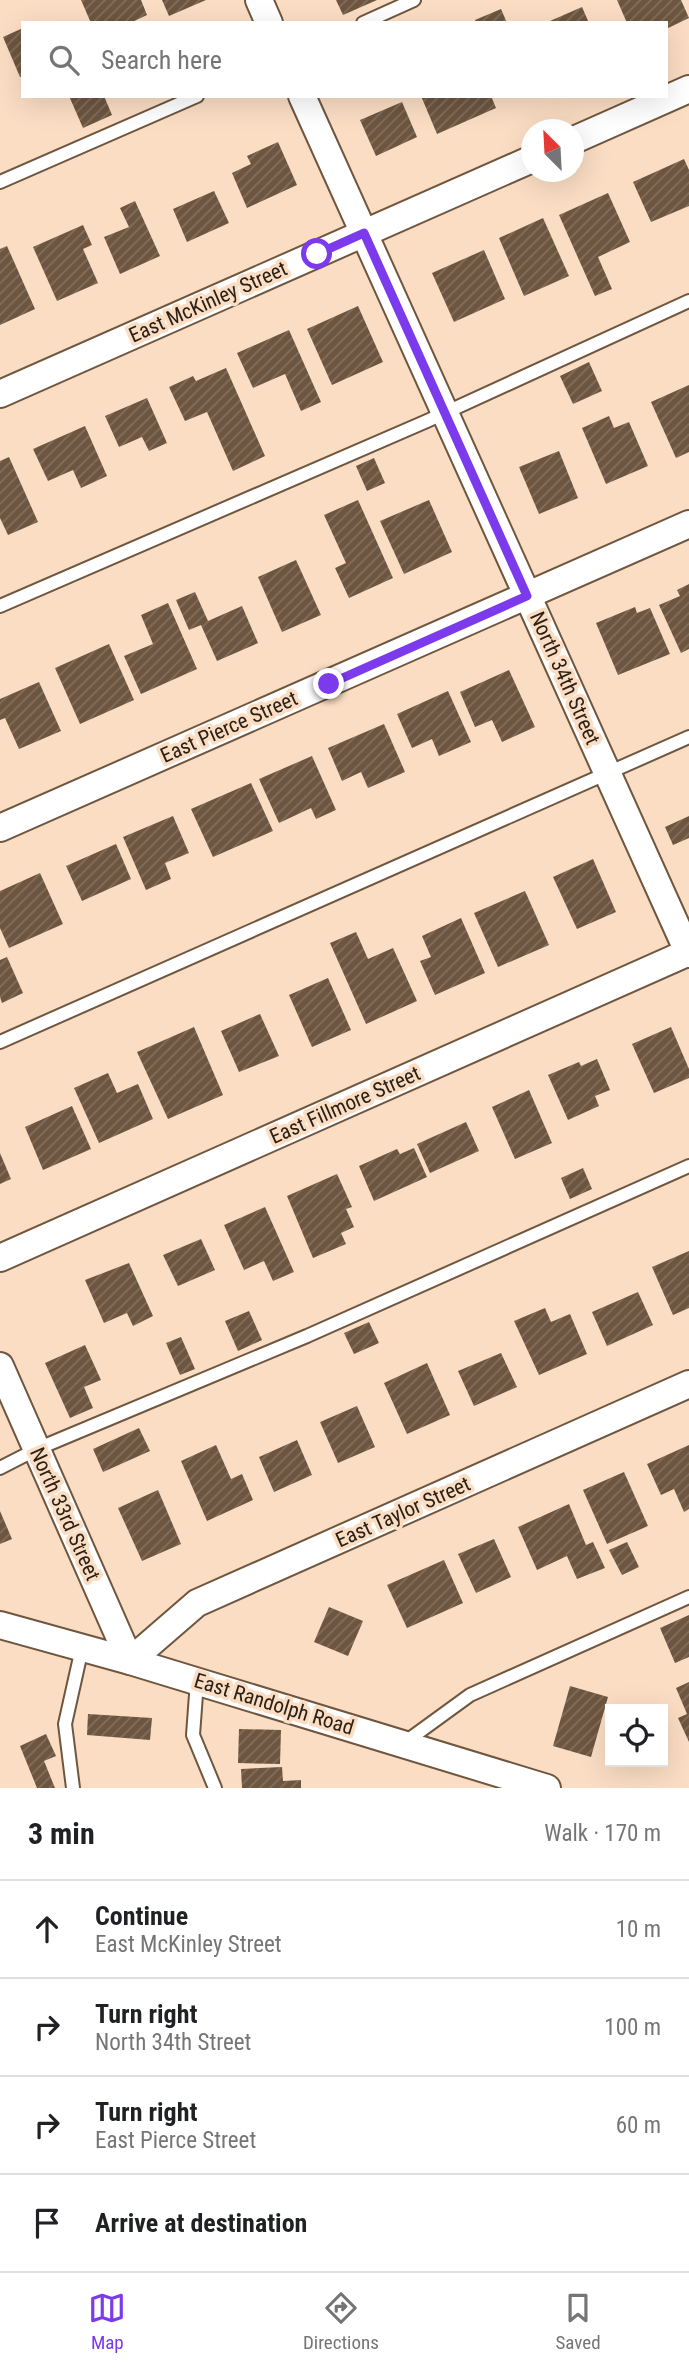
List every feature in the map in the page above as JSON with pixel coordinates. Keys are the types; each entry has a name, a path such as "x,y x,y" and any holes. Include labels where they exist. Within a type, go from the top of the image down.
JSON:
{"street":[{"path":"259,0 268,21"},
{"path":"584,135 689,89"},
{"name":"North 34th Street","path":"303,98 689,953"},
{"name":"East McKinley Street","path":"0,394 521,163"},
{"name":"East Pierce Street","path":"0,828 689,524"},
{"name":"East Fillmore Street","path":"0,1258 689,953"},
{"name":"North 33rd Street","path":"0,1366 130,1661"},
{"name":"East Taylor Street","path":"130,1661 197,1603 689,1384"},
{"name":"East Randolph Road","path":"0,1625 130,1661 547,1788"}],"lane":[{"path":"367,21 414,0"},
{"path":"0,182 192,98"},
{"path":"0,606 445,413 689,302"},
{"path":"0,1042 689,737"},
{"path":"0,1468 37,1449 307,1336 689,1166"},
{"path":"404,1744 470,1695 689,1597"},
{"path":"73,1788 65,1724 82,1648"},
{"path":"197,1681 193,1735 215,1788"}],"building":[{"path":"81,0 141,0 147,15 134,21 90,21"},
{"path":"162,0 206,0 169,16"},
{"path":"336,0 377,0 343,15"},
{"path":"617,0 681,0 689,18 668,28 668,21 626,21"},
{"path":"582,7 588,21 550,21"},
{"path":"501,9 506,21 475,21"},
{"path":"21,29 21,77 20,77 3,37"},
{"path":"70,98 105,98 112,115 83,128"},
{"path":"422,98 492,98 496,108 437,134"},
{"path":"402,102 417,137 376,156 360,120"},
{"path":"278,142 297,185 247,208 232,173 251,164 247,156"},
{"path":"684,159 689,170 689,206 651,222 633,182"},
{"path":"214,191 229,223 187,242 173,209"},
{"path":"608,193 630,242 598,257 612,289 595,296 559,215"},
{"path":"135,201 160,256 120,274 104,237 129,227 120,208"},
{"path":"543,218 569,276 524,296 499,238"},
{"path":"83,225 92,245 83,249 98,283 57,301 33,247"},
{"path":"7,246 35,309 0,325 0,249"},
{"path":"484,250 505,299 454,322 432,273"},
{"path":"358,306 383,362 332,385 307,329"},
{"path":"289,330 321,402 301,411 285,374 253,388 237,353"},
{"path":"589,362 602,391 573,404 560,376"},
{"path":"226,368 265,456 233,471 207,412 185,421 169,387 193,376 196,381"},
{"path":"689,385 689,452 676,458 651,402"},
{"path":"147,398 167,443 149,451 142,437 119,447 105,416"},
{"path":"609,416 614,428 629,422 648,466 606,484 582,428"},
{"path":"85,426 107,476 81,488 73,470 48,481 33,449"},
{"path":"559,451 578,498 539,514 519,467"},
{"path":"9,457 38,522 8,535 0,518 0,461"},
{"path":"374,458 385,483 367,491 356,466"},
{"path":"358,500 393,578 349,598 335,568 346,563 324,515"},
{"path":"429,500 452,552 404,574 380,521"},
{"path":"296,560 321,615 282,632 258,577"},
{"path":"689,584 689,649 681,653 659,605 680,596 677,590"},
{"path":"195,592 208,621 242,606 258,643 217,661 201,625 189,630 176,600"},
{"path":"168,603 197,669 141,694 124,656 153,644 141,615"},
{"path":"635,607 637,613 650,608 670,654 618,675 596,623"},
{"path":"109,644 134,700 80,724 55,668"},
{"path":"509,670 535,727 502,742 492,720 475,727 460,692"},
{"path":"39,682 61,731 19,749 5,718 0,720 0,699"},
{"path":"448,691 471,742 439,756 432,739 412,748 397,714"},
{"path":"384,724 405,772 368,788 361,772 342,781 328,748"},
{"path":"312,756 336,810 316,819 311,808 279,823 259,779"},
{"path":"251,783 273,831 213,857 191,809"},
{"path":"173,816 189,853 165,863 171,879 146,890 123,837"},
{"path":"689,816 689,838 673,845 665,827"},
{"path":"116,844 131,879 82,901 66,866"},
{"path":"593,859 616,912 577,929 553,877"},
{"path":"40,873 63,924 9,948 0,928 0,891"},
{"path":"525,891 549,945 498,967 474,913"},
{"path":"461,918 485,973 435,995 420,961 431,957 422,936"},
{"path":"356,932 368,959 393,948 417,1001 366,1024 330,943"},
{"path":"7,957 23,993 2,1003 0,960"},
{"path":"328,978 351,1030 312,1047 289,995"},
{"path":"260,1014 279,1056 239,1072 221,1031"},
{"path":"194,1027 223,1095 168,1119 137,1052"},
{"path":"671,1027 689,1069 689,1078 654,1093 632,1044"},
{"path":"597,1059 610,1090 595,1096 599,1106 568,1120 548,1075 579,1062 581,1066"},
{"path":"108,1073 117,1093 138,1084 153,1119 99,1143 74,1088"},
{"path":"529,1090 552,1143 515,1159 492,1107"},
{"path":"72,1106 91,1149 43,1170 25,1127"},
{"path":"466,1122 479,1151 430,1173 417,1144"},
{"path":"414,1148 427,1177 374,1201 359,1166 397,1149 400,1154"},
{"path":"0,1153 11,1179 0,1184"},
{"path":"583,1168 592,1189 570,1199 561,1178"},
{"path":"337,1174 352,1207 346,1209 354,1227 341,1233 346,1244 313,1258 287,1196"},
{"path":"265,1207 294,1272 273,1281 264,1261 244,1270 224,1225"},
{"path":"201,1239 215,1270 178,1286 163,1255"},
{"path":"689,1251 689,1308 673,1315 652,1267"},
{"path":"129,1263 153,1316 133,1326 127,1313 104,1323 85,1280"},
{"path":"638,1292 653,1325 607,1346 592,1312"},
{"path":"545,1308 551,1322 570,1314 587,1354 539,1375 514,1321"},
{"path":"249,1311 262,1340 238,1351 225,1321"},
{"path":"369,1322 379,1343 354,1354 344,1333"},
{"path":"181,1337 195,1369 180,1375 166,1343"},
{"path":"85,1345 101,1380 84,1387 93,1408 70,1418 45,1363"},
{"path":"501,1353 517,1387 474,1406 458,1371"},
{"path":"427,1363 450,1415 407,1434 384,1383"},
{"path":"357,1406 375,1447 338,1463 320,1422"},
{"path":"139,1428 150,1451 103,1472 93,1449"},
{"path":"297,1440 312,1475 274,1492 259,1457"},
{"path":"216,1445 231,1479 242,1474 253,1500 207,1521 181,1461"},
{"path":"689,1445 689,1509 684,1512 674,1489 661,1495 647,1464"},
{"path":"624,1472 648,1526 607,1544 583,1490"},
{"path":"158,1490 181,1544 142,1561 118,1508"},
{"path":"569,1504 586,1545 593,1542 605,1568 577,1579 567,1556 537,1570 518,1527"},
{"path":"0,1511 12,1539 0,1544"},
{"path":"494,1539 511,1577 476,1593 458,1554"},
{"path":"627,1542 639,1567 622,1575 609,1550"},
{"path":"444,1560 463,1603 407,1628 387,1585"},
{"path":"329,1607 363,1621 348,1656 314,1642"},
{"path":"689,1615 689,1657 675,1663 660,1628"},
{"path":"689,1682 689,1742 678,1718 687,1714 676,1688"},
{"path":"570,1686 608,1697 591,1757 553,1746"},
{"path":"88,1714 152,1718 150,1740 87,1735"},
{"path":"239,1729 281,1730 280,1764 238,1763"},
{"path":"46,1734 56,1756 44,1761 55,1788 37,1788 20,1746"},
{"path":"282,1767 283,1781 301,1780 301,1788 242,1788 241,1769"}],"route":[{"path":"317,254 364,233 527,596 329,684"}]}
